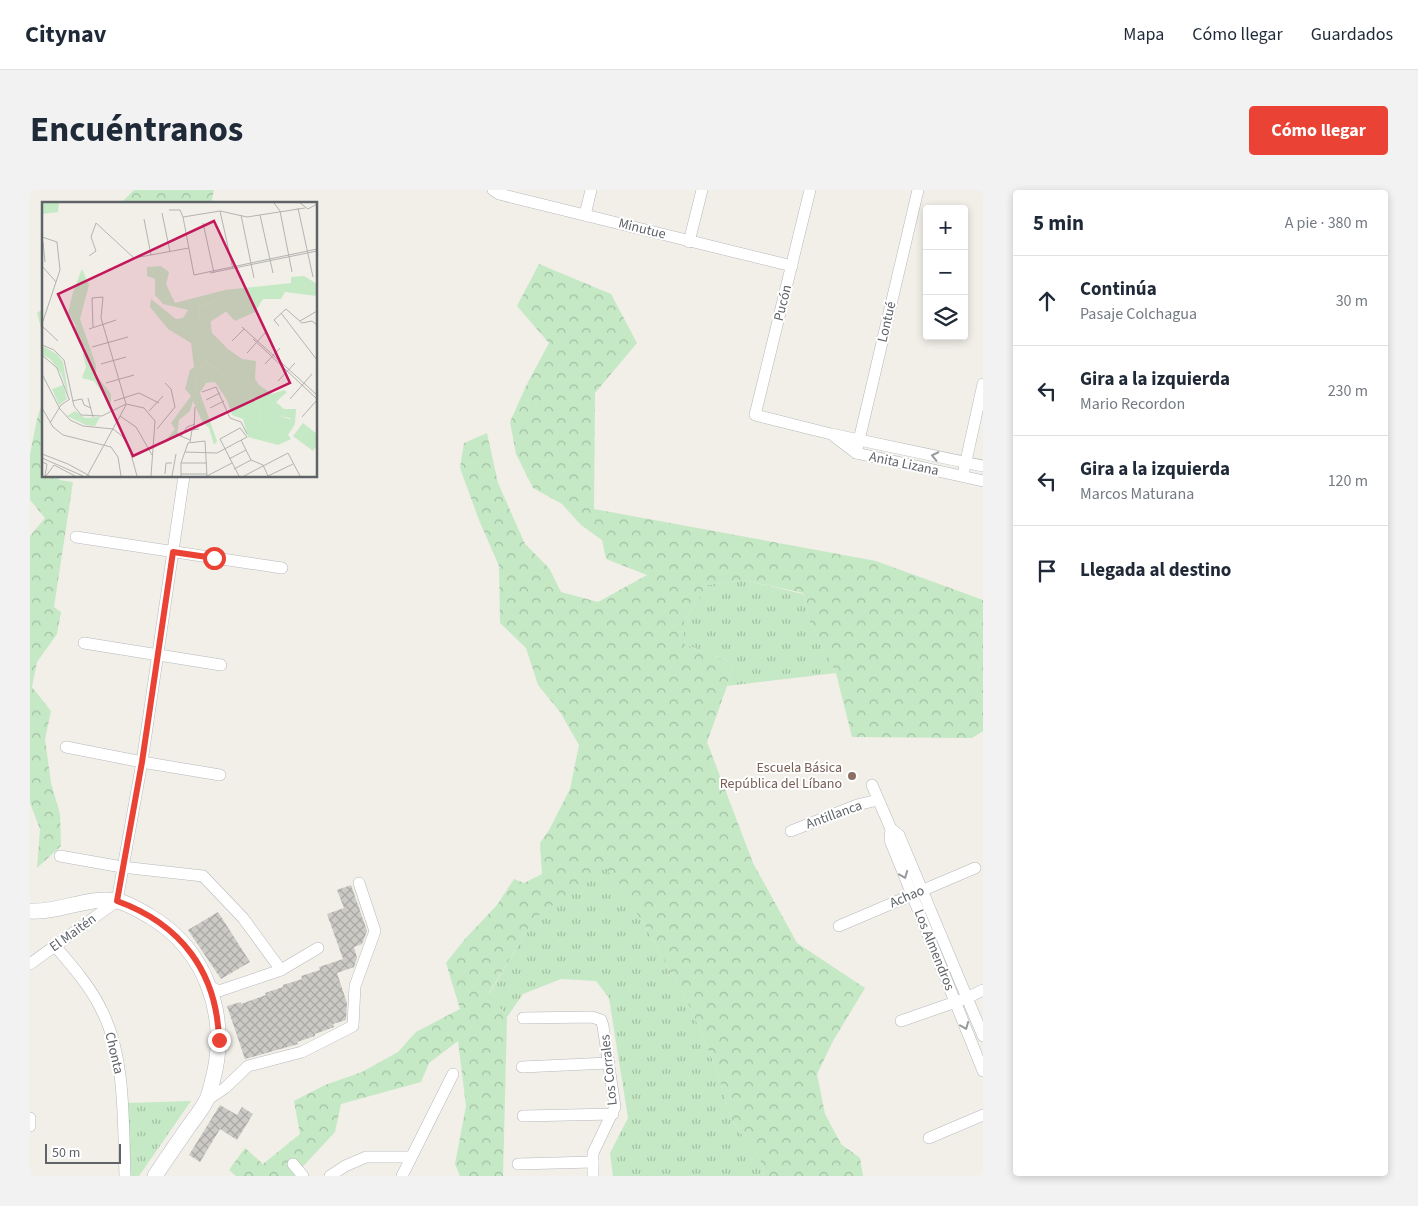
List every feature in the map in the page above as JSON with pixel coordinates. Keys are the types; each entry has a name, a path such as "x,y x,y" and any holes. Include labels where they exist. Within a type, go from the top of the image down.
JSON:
{"street":[{"name":"Minutue","path":"493,190 499,194 792,266"},
{"path":"585,215 591,190"},
{"path":"689,242 702,190"},
{"name":"Pucón","path":"755,415 810,190"},
{"name":"Lontué","path":"856,453 918,190"},
{"path":"963,476 983,384"},
{"name":"Anita Lizana","path":"755,415 831,434 983,466"},
{"name":"Anita Lizana","path":"831,434 856,453 983,481"},
{"path":"117,901 142,762 184,478"},
{"path":"76,537 282,568"},
{"path":"84,643 221,665"},
{"path":"66,747 220,775"},
{"name":"Los Almendros","path":"872,786 891,829 899,835 983,1036"},
{"name":"Antillanca","path":"791,831 857,804 878,800"},
{"name":"Los Almendros","path":"891,829 890,840 983,1071"},
{"path":"60,856 122,867 203,876 243,918 281,970"},
{"name":"Achao","path":"838,926 976,868"},
{"path":"207,1100 225,1088 248,1066 302,1052 353,1026 355,986 375,931 358,883"},
{"path":"30,911 64,908 92,901 117,901 144,912 168,929 193,956 209,986 217,1013 219,1040 216,1068 207,1100 155,1176"},
{"name":"El Maitén","path":"30,964 117,901"},
{"name":"Chonta","path":"55,946 77,972 102,1011 112,1037 120,1078 125,1176"},
{"path":"209,986 219,991 281,970 318,948"},
{"path":"901,1021 967,998 983,990"},
{"name":"Los Corrales","path":"523,1018 592,1017 600,1020 604,1026 615,1107 593,1153 593,1176"},
{"path":"522,1067 609,1063"},
{"path":"402,1176 453,1074"},
{"path":"523,1116 613,1114"},
{"path":"930,1138 983,1115"},
{"path":"30,1118 30,1126"},
{"path":"330,1176 345,1166 366,1157 411,1157"},
{"path":"518,1164 592,1162"},
{"path":"293,1164 303,1176"}],"green space":[{"path":"134,190 214,190 211,202 122,202"},
{"path":"539,264 611,294 637,343 595,393 594,509 876,561 983,600 983,731 972,738 852,737 836,673 810,622 803,593 744,580 707,585 684,622 684,644 733,663 707,742 753,863 797,943 865,988 833,1041 817,1074 825,1114 841,1144 860,1158 863,1176 764,1176 760,1159 732,1121 715,1066 692,1011 646,927 605,867 534,919 489,993 507,1017 503,1176 460,1176 455,1164 466,1106 458,1041 429,1063 421,1082 341,1104 335,1132 294,1176 236,1176 229,1170 245,1148 263,1164 300,1134 294,1101 325,1085 362,1072 398,1052 416,1032 460,1009 446,963 465,939 497,905 514,879 524,883 542,874 540,843 549,830 570,789 579,745 560,712 538,685 526,648 500,623 499,566 479,520 460,468 464,443 487,433 498,483 525,544 549,568 561,592 598,602 647,575 606,559 602,540 581,525 562,504 533,488 516,454 510,422 526,386 549,343 517,306"},
{"path":"42,309 42,332 37,313"},
{"path":"42,403 42,478 60,478 59,480 73,482 54,607 61,612 57,634 37,662 32,687 51,711 45,739 51,783 60,814 61,846 37,868 40,829 30,803 30,536 45,518 30,500 30,454"},
{"path":"744,580 803,594 810,622 836,673 727,686 733,663 684,644 684,622 707,585"},
{"path":"605,866 646,927 692,1011 715,1066 732,1121 760,1159 764,1176 613,1176 610,1153 628,1118 609,998 596,981 561,979 523,994 507,1017 489,994 534,919"},
{"path":"191,1101 139,1176 129,1176 127,1103"}],"building":[{"path":"351,885 367,931 362,944 354,947 357,958 354,967 337,973 347,1003 346,1020 333,1024 334,1027 315,1034 315,1036 297,1042 298,1044 245,1059 227,1006 241,1002 241,1004 266,995 265,993 302,979 301,976 320,970 319,967 343,959 327,914 344,908 337,890"},
{"path":"218,912 250,962 221,979 188,930"},
{"path":"220,1105 237,1115 242,1107 253,1114 237,1140 220,1129 200,1162 189,1155"}],"place":[{"name":"Escuela Básica República del Líbano","path":"852,776"}],"route":[{"path":"214,558 173,552 142,762 117,901 144,912 157,920 189,950 204,973 214,999 219,1040"}]}
